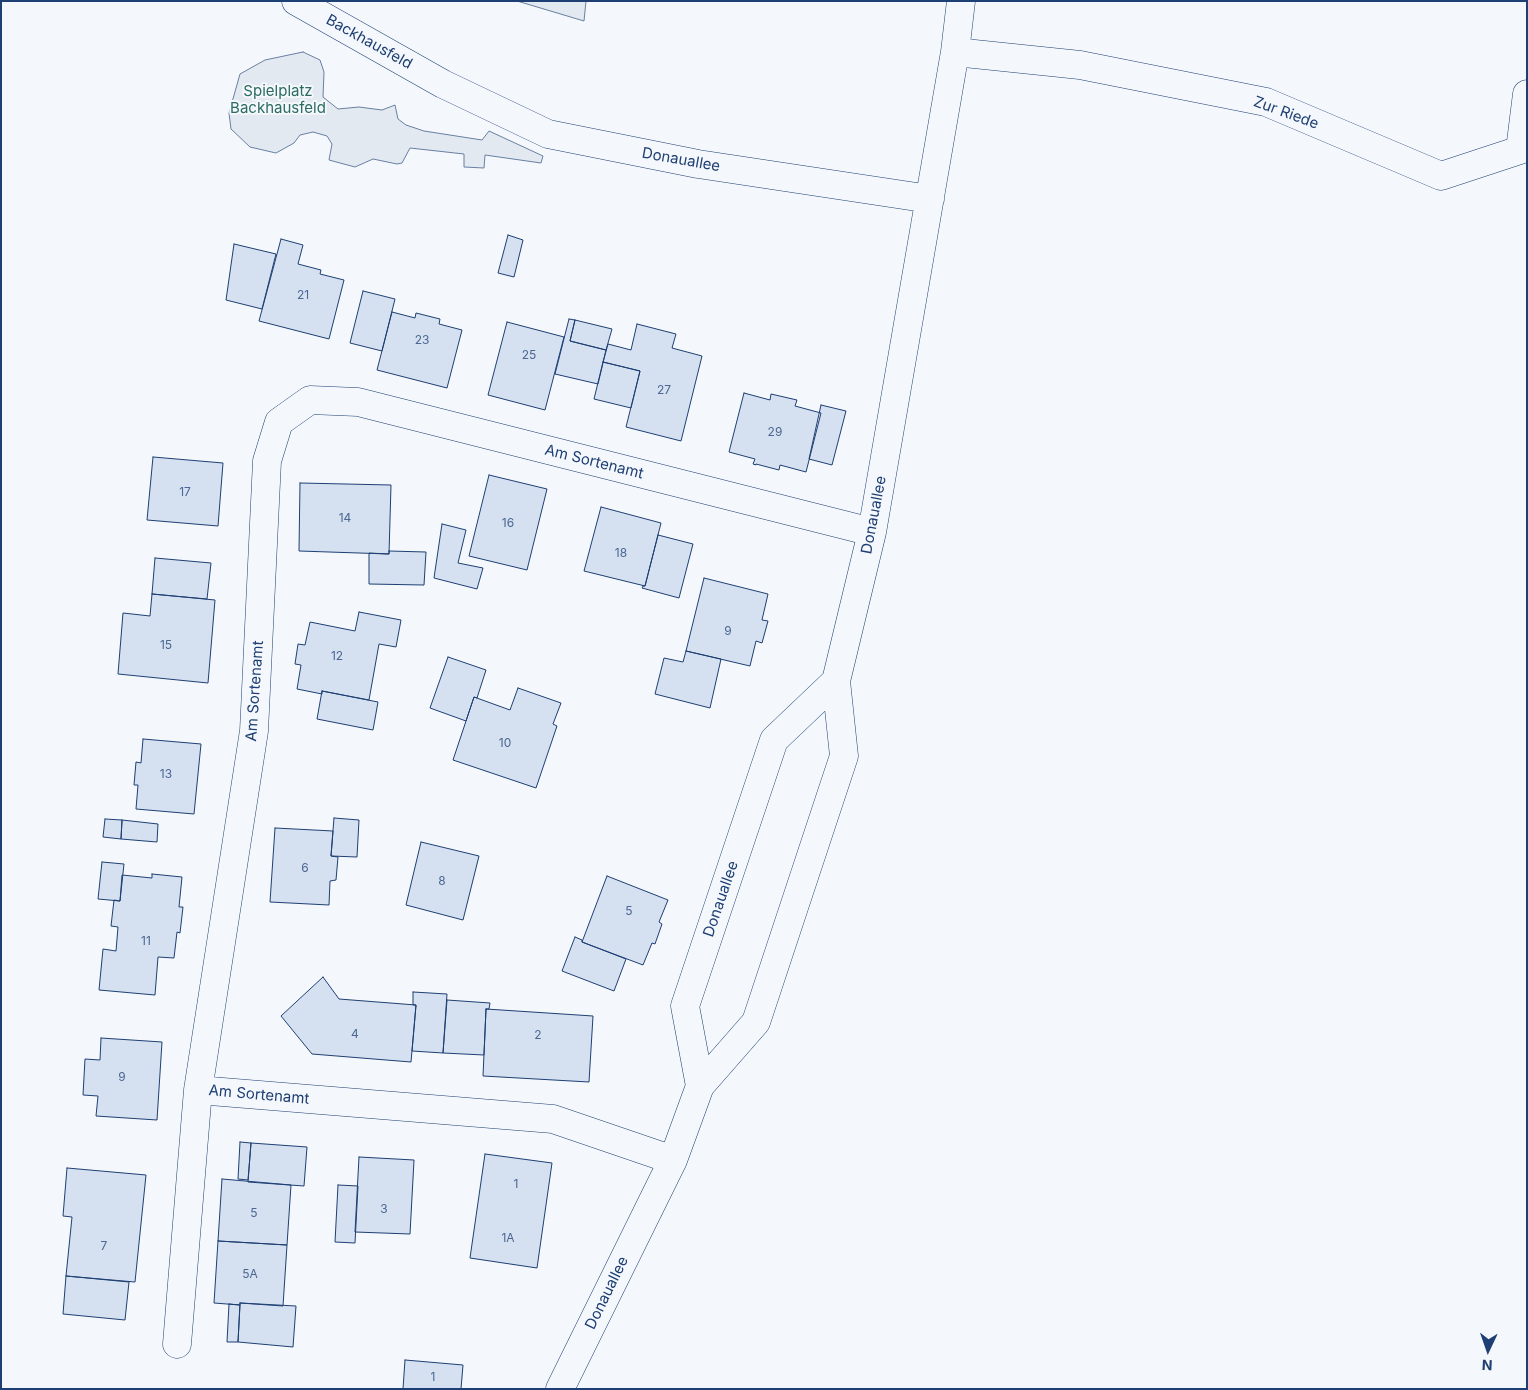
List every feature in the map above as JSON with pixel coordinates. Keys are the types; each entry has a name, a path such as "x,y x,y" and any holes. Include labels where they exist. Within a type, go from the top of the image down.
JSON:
{"street":[{"name":"Backhausfeld","path":"296,1 443,84"},
{"name":"Donauallee","path":"560,1389 673,1160 700,1086 756,1022 844,756 836,681 872,532 955,52 961,1"},
{"name":"Zur Riede","path":"955,52 1080,65 1266,102 1441,176 1520,150 1527,94"},
{"name":"Donauallee","path":"443,84 548,134 698,164 930,199"},
{"name":"Am Sortenamt","path":"673,1160 553,1119 198,1090 254,731 267,461 279,422 310,400 358,402 872,532"},
{"name":"Donauallee","path":"700,1086 685,1006 774,740 836,681"},
{"path":"177,1344 198,1090"}],"green space":[{"path":"517,1 586,1 584,21"},
{"name":"Spielplatz Backhausfeld","path":"303,52 320,60 324,72 323,97 338,109 359,107 382,110 395,105 398,119 406,125 424,131 482,140 489,131 543,156 541,163 485,155 484,168 464,167 464,154 410,148 402,163 397,164 373,159 355,167 329,160 332,144 327,136 313,132 300,135 294,143 276,153 250,147 231,129 229,113 240,74 265,60"}],"building":[{"path":"508,235 523,240 514,277 498,273"},
{"path":"281,239 303,245 298,264 321,270 320,274 344,280 329,339 259,321"},
{"path":"234,244 276,254 262,309 226,300"},
{"path":"363,291 395,299 382,351 350,343"},
{"path":"392,312 415,318 416,313 440,319 439,324 462,330 447,388 377,370"},
{"path":"569,319 575,320 570,341 606,350 598,384 555,374"},
{"path":"575,320 612,329 606,350 570,341"},
{"path":"507,322 564,337 545,410 488,395"},
{"path":"637,324 676,334 672,348 702,356 681,441 626,427 640,371 603,362 608,344 631,350"},
{"path":"603,362 640,371 631,408 594,399"},
{"path":"744,393 770,400 771,394 797,400 795,406 821,413 806,472 780,465 779,470 756,465 753,464 755,459 729,452"},
{"path":"821,405 846,411 832,465 809,459"},
{"path":"153,457 223,463 218,526 147,520"},
{"path":"489,475 547,489 527,570 469,556"},
{"path":"300,483 391,485 389,554 299,551"},
{"path":"601,507 661,523 645,586 584,571"},
{"path":"442,524 466,530 458,563 483,568 477,589 434,578"},
{"path":"658,535 693,544 679,598 642,588 645,586"},
{"path":"389,551 426,552 424,585 369,584 369,553 389,554"},
{"path":"155,558 211,563 207,599 152,594"},
{"path":"704,578 768,594 762,620 768,621 762,643 756,641 750,666 686,651"},
{"path":"152,594 215,600 208,683 118,674 123,613 150,616"},
{"path":"359,612 401,620 396,647 379,644 369,700 322,691 322,694 297,689 301,665 295,664 298,644 305,645 310,622 355,631"},
{"path":"686,651 721,659 710,708 655,694 664,658 683,662"},
{"path":"448,657 486,670 477,698 474,697 466,721 430,708"},
{"path":"518,688 561,703 553,724 557,726 536,788 453,760 474,697 510,710"},
{"path":"322,691 378,702 373,730 317,719"},
{"path":"143,739 201,744 194,814 136,809 138,785 134,785 136,762 141,763"},
{"path":"334,818 359,820 357,857 331,856"},
{"path":"105,819 122,820 121,839 103,837"},
{"path":"122,820 158,824 157,842 121,839"},
{"path":"275,828 333,831 331,856 338,857 336,880 330,881 329,905 270,902"},
{"path":"421,842 479,856 463,920 406,905"},
{"path":"102,862 124,864 120,901 98,899"},
{"path":"152,874 182,877 179,907 183,907 180,933 177,932 174,958 158,957 155,995 99,990 103,949 116,951 118,927 111,926 114,900 120,901 122,875 152,878"},
{"path":"607,876 668,900 659,922 662,924 655,944 652,943 643,965 582,942"},
{"path":"575,937 582,940 582,942 626,959 614,991 562,971"},
{"path":"323,977 339,999 416,1005 411,1062 312,1054 281,1016"},
{"path":"413,992 447,994 443,1053 412,1051 416,1005 413,1005"},
{"path":"447,1000 490,1003 489,1009 486,1009 484,1055 443,1053"},
{"path":"486,1009 593,1016 589,1082 483,1076"},
{"path":"101,1038 162,1042 157,1120 96,1116 98,1096 83,1095 85,1059 100,1060"},
{"path":"240,1142 251,1143 248,1180 238,1179"},
{"path":"251,1143 307,1147 304,1186 248,1182"},
{"path":"485,1154 552,1163 537,1268 470,1258"},
{"path":"359,1157 414,1160 410,1234 355,1232"},
{"path":"67,1168 146,1175 135,1282 66,1276 72,1217 63,1216"},
{"path":"222,1179 291,1185 287,1245 218,1241"},
{"path":"338,1185 358,1186 355,1243 335,1242"},
{"path":"218,1241 287,1245 283,1306 214,1303"},
{"path":"66,1276 129,1282 125,1320 63,1314"},
{"path":"240,1303 296,1306 293,1347 238,1342"},
{"path":"229,1304 240,1305 238,1342 227,1342"},
{"path":"405,1360 463,1365 461,1389 403,1389"}]}
